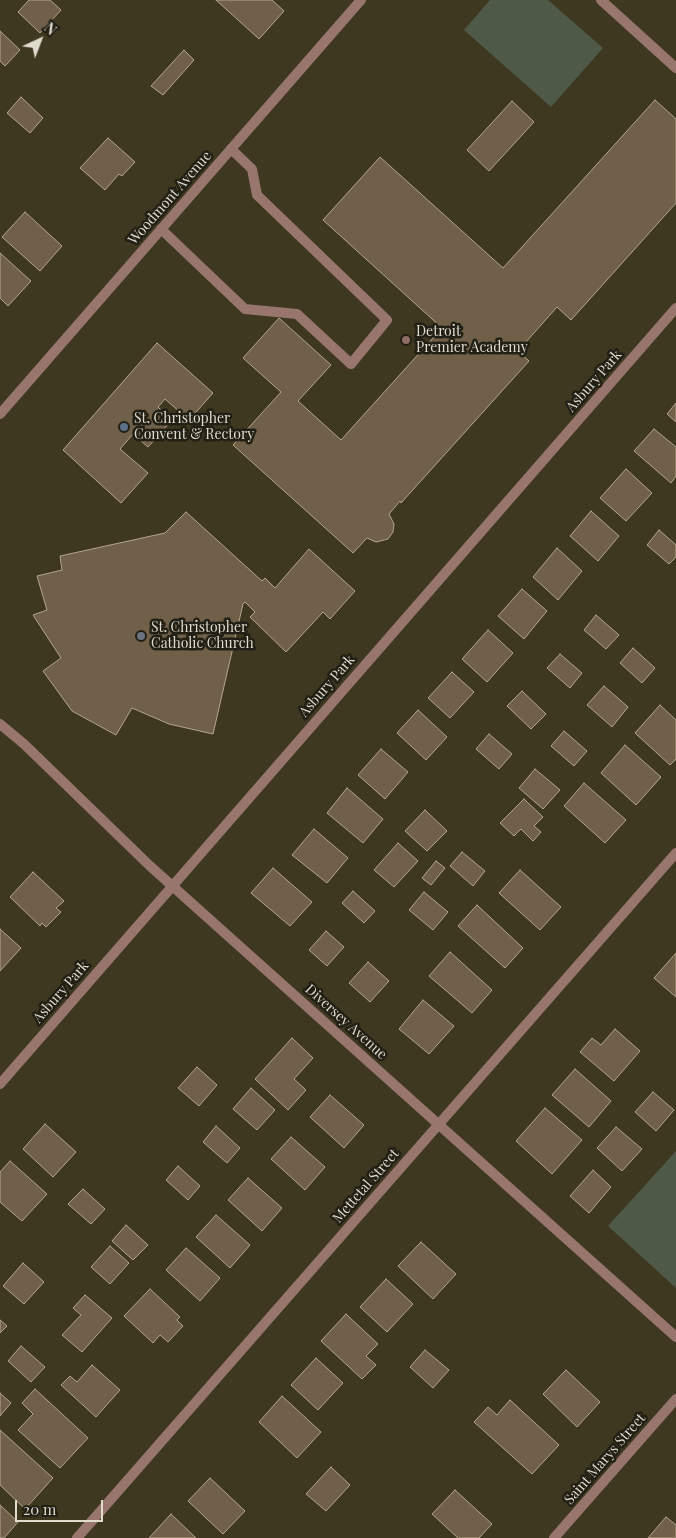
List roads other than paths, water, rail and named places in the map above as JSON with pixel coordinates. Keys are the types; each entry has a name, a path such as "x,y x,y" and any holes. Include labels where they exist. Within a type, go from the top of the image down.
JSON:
{"street":[{"name":"Woodmont Avenue","path":"0,414 361,0"},
{"path":"601,0 676,68"},
{"path":"161,229 246,309 297,314 351,364 387,320 257,195 252,169 231,149"},
{"name":"Asbury Park","path":"0,1084 676,308"},
{"name":"Diversey Avenue","path":"0,724 24,744 172,885 676,1337"},
{"name":"Mettetal Street","path":"77,1538 676,853"},
{"name":"Saint Marys Street","path":"554,1538 676,1399"}],"place":[{"name":"Detroit Premier Academy","path":"406,340"},
{"name":"St. Christopher Convent & Rectory","path":"124,427"},
{"name":"St. Christopher Catholic Church","path":"141,636"}]}
